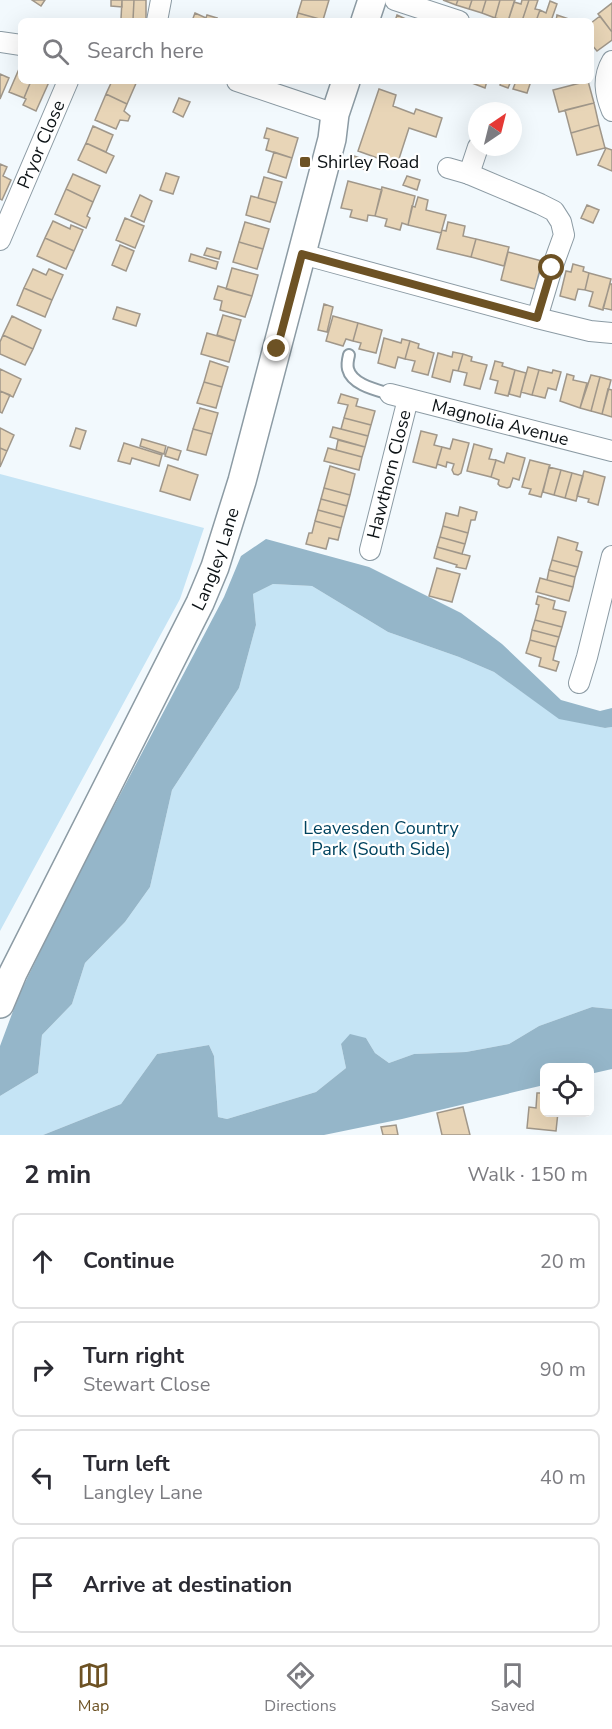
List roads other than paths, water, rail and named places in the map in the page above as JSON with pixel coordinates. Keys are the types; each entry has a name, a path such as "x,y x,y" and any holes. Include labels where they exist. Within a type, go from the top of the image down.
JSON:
{"street":[{"path":"158,18 161,0"},
{"path":"366,18 372,0"},
{"path":"395,0 450,18"},
{"path":"0,42 18,45"},
{"path":"603,66 605,90 612,111"},
{"name":"Pryor Close","path":"0,240 67,84"},
{"path":"246,84 335,114"},
{"name":"Langley Lane","path":"0,1004 13,973 200,603 211,576 243,481 332,139 335,114 345,84"},
{"path":"469,174 475,156"},
{"path":"448,168 469,174 554,211 561,222 564,235 537,318"},
{"path":"302,254 537,318 590,331 612,333"},
{"name":"Magnolia Avenue","path":"399,397 612,451"},
{"name":"Hawthorn Close","path":"370,550 399,397"},
{"path":"579,683 612,556"}],"lane":[{"path":"349,355 347,367 356,380 399,397"}],"place":[{"name":"Shirley Road","path":"305,162"}],"park label":[{"name":"Leavesden Country Park (South Side)","path":"381,838"}]}
